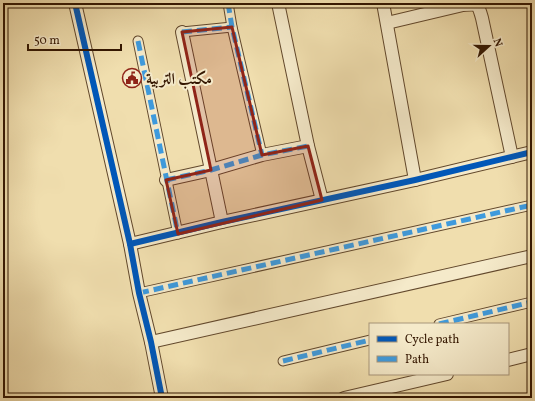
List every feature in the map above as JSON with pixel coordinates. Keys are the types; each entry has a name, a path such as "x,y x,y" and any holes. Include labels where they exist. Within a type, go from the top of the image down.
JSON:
{"street":[{"path":"75,3 130,244 162,398"},
{"path":"228,3 232,27 262,155"},
{"path":"278,3 308,146 322,200"},
{"path":"383,3 415,180"},
{"path":"387,23 463,5 474,4 479,8 512,156"},
{"path":"222,222 182,32 232,27"},
{"path":"138,41 178,234"},
{"path":"166,180 211,170 262,155 308,146"},
{"path":"130,244 532,152"},
{"path":"139,293 532,205"},
{"path":"151,342 532,256"},
{"path":"443,323 532,302"},
{"path":"283,361 369,340"},
{"path":"509,360 532,354"},
{"path":"344,398 443,375"}],"highlighted area":[{"path":"232,27 262,155 308,146 322,200 178,234 166,180 211,170 182,32"}],"marked path":[{"path":"228,3 232,27 262,155"},
{"path":"182,32 232,27"},
{"path":"138,41 178,234"},
{"path":"166,180 211,170 262,155 308,146"},
{"path":"139,293 532,205"},
{"path":"443,323 532,302"},
{"path":"283,361 369,340"}],"cycle path":[{"path":"75,3 130,244 162,398"},
{"path":"130,244 532,152"}],"place":[{"name":"مكتب التربية","path":"132,78"}]}
